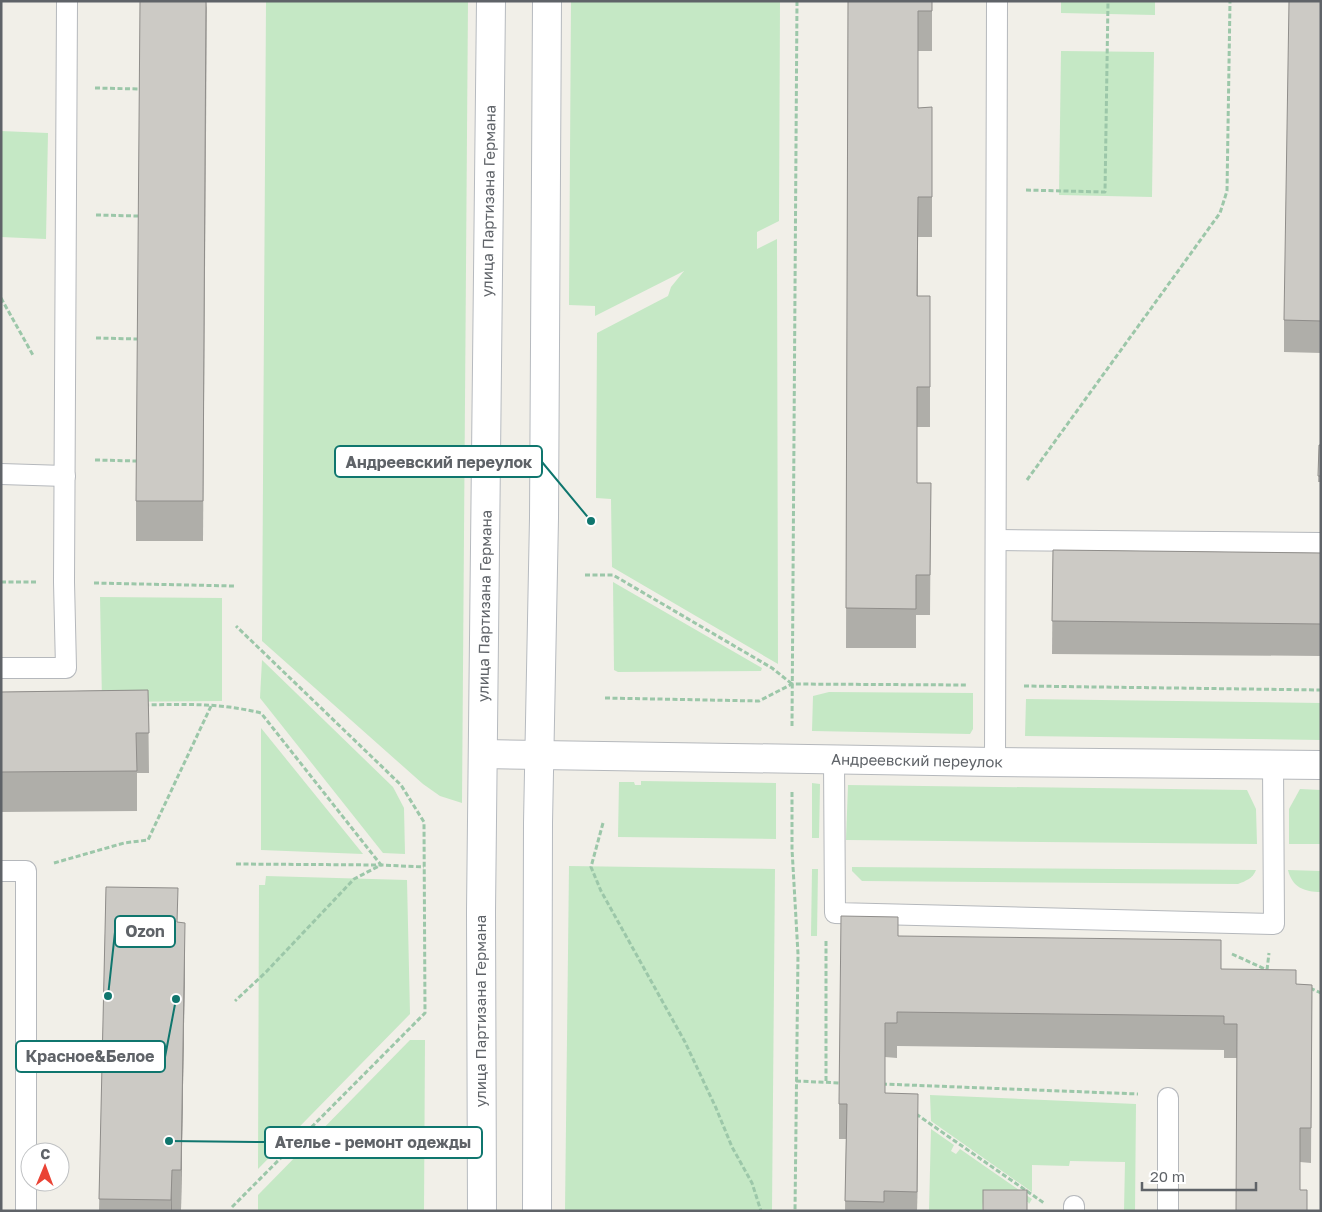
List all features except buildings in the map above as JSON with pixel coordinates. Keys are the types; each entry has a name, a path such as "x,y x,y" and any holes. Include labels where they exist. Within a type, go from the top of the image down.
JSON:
{"main road":[{"name":"улица Партизана Германа","path":"482,1211 481,912 490,1"},
{"path":"537,1211 540,755 544,518 546,1"},
{"name":"Андреевский переулок","path":"483,754 1321,765"}],"lane":[{"path":"1,668 66,668 64,582 68,1"},
{"path":"994,762 997,1"},
{"path":"1,474 66,468"},
{"path":"996,531 1321,543"},
{"path":"834,760 835,913 1274,924 1273,764"},
{"path":"1,871 26,871 26,1211"},
{"path":"1168,1098 1168,1211"}],"path":[{"path":"792,729 797,1"},
{"path":"1058,191 1105,192 1108,1"},
{"path":"996,531 1220,213 1227,191 1230,1"},
{"path":"67,88 139,89"},
{"path":"66,214 138,216"},
{"path":"66,338 138,339"},
{"path":"66,468 137,460"},
{"path":"585,575 612,575 772,668 792,684"},
{"path":"1,582 234,586"},
{"path":"232,1207 425,1013 424,822 401,785 236,626"},
{"path":"605,698 759,701 792,684 1321,690"},
{"path":"136,705 212,704 236,706 261,713 381,865"},
{"path":"26,871 124,843 148,840 212,704"},
{"path":"792,784 792,849 798,954 795,1211"},
{"path":"603,823 591,867 601,891 685,1042 732,1147 752,1183 761,1211"},
{"path":"236,864 424,867"},
{"path":"234,1000 266,972 354,879 381,865"},
{"path":"826,938 826,1082"},
{"path":"1225,951 1276,974"},
{"path":"1303,985 1321,993"},
{"path":"796,1081 845,1083"},
{"path":"873,1084 1134,1093 1168,1098"},
{"path":"912,1112 1048,1206"}],"green space":[{"path":"266,1 468,1 462,803 440,796 423,784 262,641"},
{"path":"571,1 780,1 779,221 757,232 757,249 777,239 778,664 612,567 611,499 596,498 597,333 668,296 671,287 684,271 595,316 595,306 569,305"},
{"path":"1061,1 1155,1 1155,15 1061,13"},
{"path":"1061,51 1154,52 1152,197 1059,195"},
{"path":"1,131 48,133 46,239 1,237"},
{"path":"613,582 762,668 761,671 618,672 614,670"},
{"path":"100,597 222,598 222,701 102,702"},
{"path":"262,660 393,787 404,808 405,854 383,853 260,698"},
{"path":"829,692 973,693 973,729 970,734 812,731 813,696"},
{"path":"1026,699 1321,703 1321,740 1025,736"},
{"path":"261,728 363,854 261,850"},
{"path":"641,781 776,783 776,839 618,837 619,782 634,782 635,785 641,785"},
{"path":"812,783 820,784 819,838 812,838"},
{"path":"848,785 1247,790 1256,809 1257,844 846,840"},
{"path":"1300,789 1321,790 1321,844 1289,844 1289,809"},
{"path":"569,866 775,869 772,1211 565,1211"},
{"path":"852,867 1256,870 1251,877 1238,884 862,881 852,871"},
{"path":"812,869 818,869 817,936 811,936"},
{"path":"1288,870 1321,871 1321,892 1304,890 1292,881"},
{"path":"266,876 407,880 410,1014 258,1169 259,885 265,885"},
{"path":"410,1040 425,1040 424,1211 258,1211 258,1195"},
{"path":"930,1095 1136,1104 1135,1211 1124,1211 1125,1162 1070,1161 1069,1166 1032,1165 1032,1192 931,1121"},
{"path":"931,1129 954,1145 951,1151 956,1154 960,1149 1032,1199 1029,1204 1028,1202 983,1202 982,1211 929,1211"}],"place":[{"name":"Андреевский переулок","path":"591,521"},
{"name":"Ozon","path":"108,996"},
{"name":"Красное&Белое","path":"176,999"},
{"name":"Ателье - ремонт одежды","path":"169,1141"}]}
